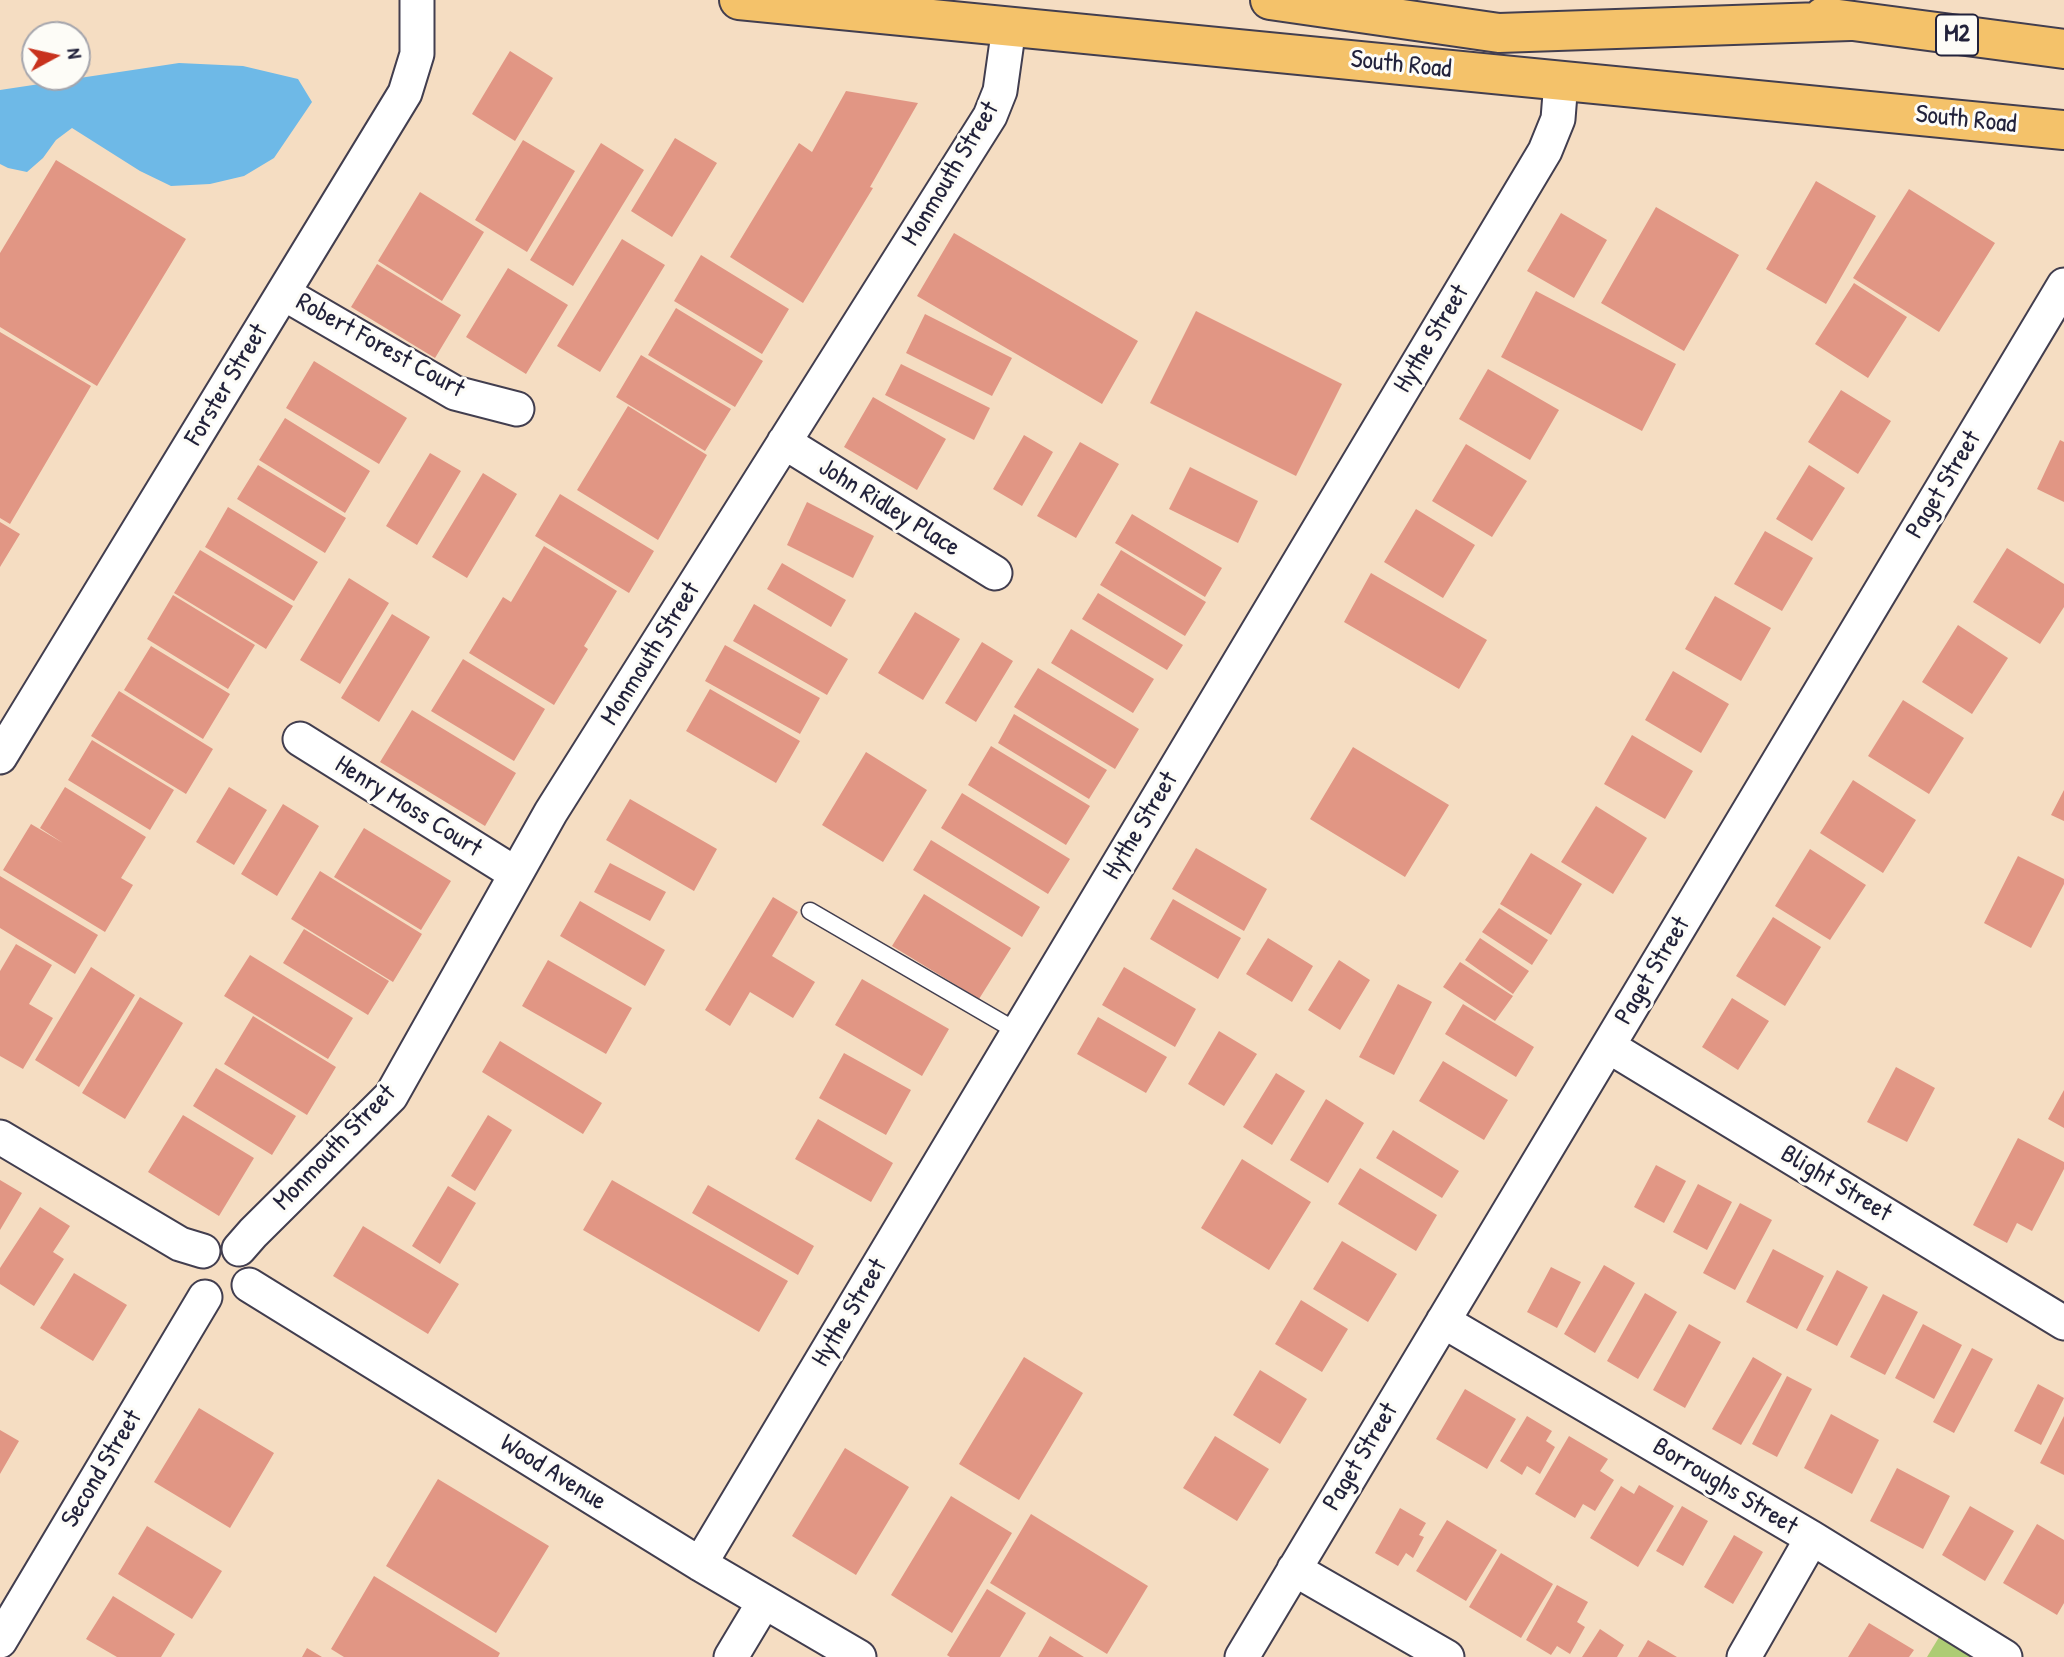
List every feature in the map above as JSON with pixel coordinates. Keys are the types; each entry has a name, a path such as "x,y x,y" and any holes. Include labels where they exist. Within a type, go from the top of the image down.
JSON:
{"main road":[{"name":"South Road","path":"738,0 2064,130"},
{"path":"1270,0 1499,33 1850,21"},
{"name":"M2","path":"1711,0 2064,49"}],"street":[{"name":"Forster Street","path":"0,757 405,93 417,54 417,0"},
{"name":"Monmouth Street","path":"239,1249 391,1096 551,812 990,116 1003,80 1009,27"},
{"name":"Hythe Street","path":"700,1564 1545,151 1558,119 1561,81"},
{"name":"Paget Street","path":"1242,1657 2064,285"},
{"name":"Robert Forest Court","path":"283,293 455,393 517,408"},
{"name":"John Ridley Place","path":"784,442 995,573"},
{"name":"Henry Moss Court","path":"300,739 516,874"},
{"name":"Blight Street","path":"1608,1046 2064,1323"},
{"path":"0,1137 180,1244 203,1251"},
{"path":"221,1244 239,1249 247,1257 250,1266 249,1285 235,1299 225,1302 205,1297 198,1290 193,1270 203,1251 221,1244"},
{"name":"Wood Avenue","path":"249,1285 700,1564 859,1657"},
{"name":"Second Street","path":"0,1642 205,1297"},
{"name":"Borroughs Street","path":"1443,1321 1812,1538 2005,1657"},
{"path":"1744,1657 1812,1538"},
{"path":"1294,1569 1447,1657"},
{"path":"731,1657 764,1602"}],"lane":[{"path":"810,911 1018,1032"}],"green space":[{"path":"1944,1629 1991,1657 1927,1657"}],"water":[{"path":"179,63 243,66 298,79 312,102 274,158 244,176 210,184 171,186 140,171 72,128 56,140 43,158 27,172 0,164 0,90 21,87 21,91 91,91 91,76"}],"building":[{"path":"510,51 553,78 515,141 472,114"},
{"path":"846,91 918,103 870,187 873,188 803,303 730,257 799,143 812,152"},
{"path":"675,138 717,163 672,237 631,211"},
{"path":"523,140 575,171 527,252 475,220"},
{"path":"601,143 644,170 573,286 530,260"},
{"path":"56,160 186,239 97,386 0,327 0,253"},
{"path":"1816,181 1876,216 1826,304 1766,269"},
{"path":"1909,189 1995,243 1939,332 1853,278"},
{"path":"420,192 484,232 442,301 378,261"},
{"path":"1656,207 1739,255 1684,351 1601,303"},
{"path":"1561,213 1607,240 1574,298 1527,271"},
{"path":"954,233 1138,341 1102,404 917,296"},
{"path":"622,239 665,265 600,372 557,346"},
{"path":"701,255 789,309 762,354 674,301"},
{"path":"377,264 461,315 435,358 351,307"},
{"path":"508,268 568,305 526,374 466,337"},
{"path":"1854,283 1907,317 1868,378 1815,344"},
{"path":"1536,291 1676,364 1642,431 1501,357"},
{"path":"676,308 763,361 735,407 648,355"},
{"path":"1196,311 1342,384 1296,476 1150,403"},
{"path":"925,314 1012,358 992,396 906,353"},
{"path":"0,332 91,386 10,524 0,518"},
{"path":"641,355 731,409 705,451 616,397"},
{"path":"314,361 407,418 379,464 286,408"},
{"path":"901,364 990,408 974,440 885,395"},
{"path":"1488,369 1559,410 1530,460 1459,419"},
{"path":"1841,390 1891,421 1858,474 1808,442"},
{"path":"873,397 946,439 917,490 844,447"},
{"path":"628,406 707,455 658,540 577,490"},
{"path":"285,418 370,471 345,513 259,460"},
{"path":"1024,435 1053,452 1022,506 993,489"},
{"path":"2060,440 2064,442 2064,502 2037,489"},
{"path":"1080,442 1119,464 1076,538 1037,516"},
{"path":"1466,444 1527,481 1492,537 1432,501"},
{"path":"430,453 461,471 417,545 386,526"},
{"path":"258,465 346,518 325,553 237,499"},
{"path":"1809,465 1845,488 1812,541 1776,519"},
{"path":"1190,467 1258,501 1238,543 1169,509"},
{"path":"483,473 517,494 467,578 432,557"},
{"path":"560,494 654,551 629,593 535,536"},
{"path":"807,502 874,536 853,578 787,545"},
{"path":"228,507 318,562 294,601 205,547"},
{"path":"1416,509 1475,545 1443,598 1384,562"},
{"path":"1132,514 1222,568 1205,597 1115,543"},
{"path":"0,522 20,534 0,567"},
{"path":"1765,531 1813,558 1782,611 1734,584"},
{"path":"544,546 617,591 584,646 588,649 554,705 469,653 503,597 511,602"},
{"path":"2007,548 2064,584 2064,607 2040,644 1973,602"},
{"path":"200,550 293,606 266,649 174,593"},
{"path":"1121,550 1206,602 1185,636 1100,585"},
{"path":"782,563 846,600 831,627 767,589"},
{"path":"1371,573 1487,640 1459,689 1344,622"},
{"path":"349,578 389,603 340,684 300,660"},
{"path":"1098,593 1183,645 1167,670 1082,619"},
{"path":"173,595 255,645 228,689 147,639"},
{"path":"1715,596 1771,628 1741,681 1685,649"},
{"path":"754,604 848,659 827,695 733,641"},
{"path":"915,612 960,639 923,700 878,673"},
{"path":"392,614 430,637 379,722 341,698"},
{"path":"1958,625 2008,658 1972,714 1922,682"},
{"path":"1071,629 1154,679 1133,713 1051,663"},
{"path":"982,642 1013,661 976,722 945,703"},
{"path":"725,645 820,698 800,734 705,681"},
{"path":"151,646 230,694 203,739 124,690"},
{"path":"463,659 545,709 514,761 431,711"},
{"path":"1038,668 1139,729 1115,769 1014,707"},
{"path":"1673,671 1729,704 1701,753 1645,720"},
{"path":"710,689 800,741 776,783 686,731"},
{"path":"119,691 213,749 186,794 91,736"},
{"path":"1903,700 1964,738 1929,794 1868,756"},
{"path":"412,710 516,773 485,826 380,762"},
{"path":"1014,714 1107,770 1089,799 998,743"},
{"path":"1632,735 1693,771 1665,819 1604,784"},
{"path":"92,740 174,790 150,830 68,780"},
{"path":"991,746 1090,806 1066,845 968,785"},
{"path":"1353,747 1449,805 1405,877 1310,819"},
{"path":"866,752 927,790 883,862 822,825"},
{"path":"1853,780 1916,820 1883,873 1820,833"},
{"path":"65,787 146,837 121,878 133,885 105,932 3,870 31,824 63,843 40,828"},
{"path":"229,787 267,810 234,865 196,842"},
{"path":"2064,790 2064,821 2051,815"},
{"path":"962,793 1070,859 1048,894 941,828"},
{"path":"630,799 717,849 694,891 606,840"},
{"path":"283,804 319,826 277,896 241,874"},
{"path":"1596,806 1647,838 1613,894 1561,862"},
{"path":"364,828 451,881 421,930 334,877"},
{"path":"931,840 1040,907 1022,937 913,870"},
{"path":"1196,848 1267,889 1244,931 1172,889"},
{"path":"1810,849 1866,885 1830,940 1775,906"},
{"path":"1531,853 1582,884 1551,935 1500,904"},
{"path":"2018,856 2064,879 2064,884 2031,948 1984,923"},
{"path":"610,863 666,892 650,921 594,892"},
{"path":"320,871 422,934 393,982 291,919"},
{"path":"0,876 98,935 75,974 0,928"},
{"path":"924,894 1011,948 979,999 892,946"},
{"path":"773,897 798,912 772,956 815,982 793,1018 750,992 730,1026 705,1010"},
{"path":"1173,899 1241,938 1218,979 1150,939"},
{"path":"580,901 665,950 645,986 560,936"},
{"path":"1499,908 1548,940 1532,965 1482,932"},
{"path":"1773,917 1821,947 1785,1006 1736,976"},
{"path":"304,929 389,981 368,1015 283,963"},
{"path":"1268,938 1313,966 1292,1002 1246,974"},
{"path":"1480,938 1529,971 1513,994 1465,960"},
{"path":"16,944 52,965 29,1004 53,1018 23,1069 0,1056 0,971"},
{"path":"250,955 353,1018 328,1059 224,996"},
{"path":"548,960 632,1008 606,1054 522,1006"},
{"path":"1339,960 1370,980 1340,1030 1308,1010"},
{"path":"1460,962 1513,996 1495,1021 1443,987"},
{"path":"91,967 135,995 79,1087 35,1060"},
{"path":"1124,967 1196,1009 1175,1047 1102,1005"},
{"path":"862,979 949,1029 922,1076 835,1025"},
{"path":"1398,984 1432,1002 1394,1075 1359,1057"},
{"path":"140,997 183,1023 125,1119 82,1093"},
{"path":"1732,998 1769,1021 1738,1070 1702,1047"},
{"path":"1463,1004 1534,1047 1516,1077 1445,1034"},
{"path":"253,1016 336,1067 307,1115 224,1064"},
{"path":"1098,1017 1167,1057 1146,1093 1077,1054"},
{"path":"1219,1031 1257,1054 1224,1106 1188,1084"},
{"path":"500,1041 602,1103 583,1134 482,1072"},
{"path":"844,1053 911,1090 886,1135 819,1098"},
{"path":"1443,1061 1508,1100 1484,1140 1419,1101"},
{"path":"1896,1067 1935,1088 1907,1142 1867,1122"},
{"path":"216,1068 296,1116 272,1155 193,1106"},
{"path":"1276,1073 1305,1091 1272,1145 1243,1127"},
{"path":"2064,1090 2064,1128 2048,1119"},
{"path":"1326,1099 1364,1123 1328,1183 1290,1160"},
{"path":"183,1115 254,1158 219,1216 148,1172"},
{"path":"488,1115 512,1130 475,1191 451,1176"},
{"path":"818,1119 893,1163 871,1202 795,1159"},
{"path":"1393,1130 1459,1171 1442,1198 1376,1158"},
{"path":"2018,1138 2064,1162 2064,1169 2032,1231 2017,1223 2007,1243 1973,1225"},
{"path":"1242,1159 1311,1202 1269,1270 1201,1228"},
{"path":"1656,1165 1686,1181 1664,1223 1634,1207"},
{"path":"1360,1168 1437,1215 1416,1251 1338,1204"},
{"path":"0,1180 22,1193 0,1230"},
{"path":"612,1180 788,1281 759,1332 583,1230"},
{"path":"1698,1184 1732,1202 1707,1250 1673,1232"},
{"path":"708,1185 814,1246 798,1275 692,1213"},
{"path":"448,1186 476,1203 440,1264 412,1246"},
{"path":"1740,1203 1772,1220 1735,1290 1703,1273"},
{"path":"40,1207 70,1226 53,1252 64,1259 34,1306 0,1284 0,1268"},
{"path":"363,1226 459,1284 428,1334 333,1276"},
{"path":"1342,1241 1397,1274 1368,1322 1313,1289"},
{"path":"1773,1249 1824,1276 1797,1329 1746,1302"},
{"path":"1604,1265 1635,1283 1595,1353 1564,1334"},
{"path":"1551,1267 1581,1282 1557,1328 1527,1312"},
{"path":"1837,1270 1868,1287 1837,1346 1806,1330"},
{"path":"74,1273 127,1305 93,1361 40,1328"},
{"path":"1645,1293 1677,1312 1638,1379 1607,1361"},
{"path":"1883,1294 1918,1312 1885,1375 1850,1357"},
{"path":"1301,1300 1348,1329 1322,1372 1275,1344"},
{"path":"1689,1324 1721,1342 1685,1408 1653,1390"},
{"path":"1923,1324 1962,1345 1934,1399 1895,1378"},
{"path":"1972,1348 1993,1359 1954,1433 1933,1422"},
{"path":"1024,1357 1083,1393 1019,1500 959,1464"},
{"path":"1753,1357 1782,1374 1741,1445 1712,1429"},
{"path":"1260,1370 1307,1399 1280,1444 1233,1415"},
{"path":"1787,1376 1812,1389 1777,1457 1752,1444"},
{"path":"2038,1384 2064,1398 2041,1445 2014,1431"},
{"path":"1465,1389 1516,1419 1487,1469 1436,1439"},
{"path":"199,1408 274,1453 230,1528 154,1482"},
{"path":"1831,1414 1879,1440 1852,1494 1804,1468"},
{"path":"1527,1416 1552,1431 1546,1441 1555,1447 1540,1474 1527,1466 1522,1475 1500,1461"},
{"path":"2064,1416 2064,1475 2040,1463"},
{"path":"0,1430 19,1441 0,1474"},
{"path":"1215,1436 1269,1469 1237,1521 1183,1488"},
{"path":"1569,1436 1608,1459 1600,1471 1614,1480 1595,1511 1583,1504 1575,1518 1535,1494"},
{"path":"845,1448 909,1487 856,1575 792,1536"},
{"path":"1897,1468 1950,1496 1923,1549 1870,1521"},
{"path":"438,1479 549,1546 496,1633 386,1566"},
{"path":"1639,1485 1674,1506 1638,1567 1590,1538 1621,1486 1634,1494"},
{"path":"951,1496 1012,1533 952,1633 891,1595"},
{"path":"1682,1506 1708,1521 1683,1566 1656,1551"},
{"path":"1970,1506 2014,1531 1985,1581 1942,1555"},
{"path":"1400,1508 1426,1523 1419,1535 1424,1537 1413,1558 1406,1553 1398,1566 1375,1553"},
{"path":"1031,1514 1148,1586 1107,1654 990,1583"},
{"path":"1447,1520 1497,1550 1466,1601 1416,1571"},
{"path":"2037,1524 2064,1540 2064,1603 2057,1615 2003,1583"},
{"path":"147,1526 222,1571 192,1619 118,1574"},
{"path":"1734,1535 1763,1552 1733,1604 1704,1587"},
{"path":"1501,1553 1553,1584 1521,1638 1469,1607"},
{"path":"374,1576 500,1653 498,1657 344,1657 331,1649"},
{"path":"1557,1585 1588,1602 1577,1622 1585,1627 1570,1654 1557,1646 1551,1655 1526,1640"},
{"path":"987,1589 1026,1613 1000,1657 950,1657 947,1655"},
{"path":"113,1596 175,1634 161,1657 117,1657 86,1639"},
{"path":"1869,1623 1914,1650 1909,1657 1848,1657"},
{"path":"1600,1629 1624,1645 1617,1657 1582,1657"},
{"path":"1050,1636 1084,1657 1038,1657"},
{"path":"1648,1640 1677,1657 1638,1657"},
{"path":"307,1648 322,1657 302,1657"}]}
